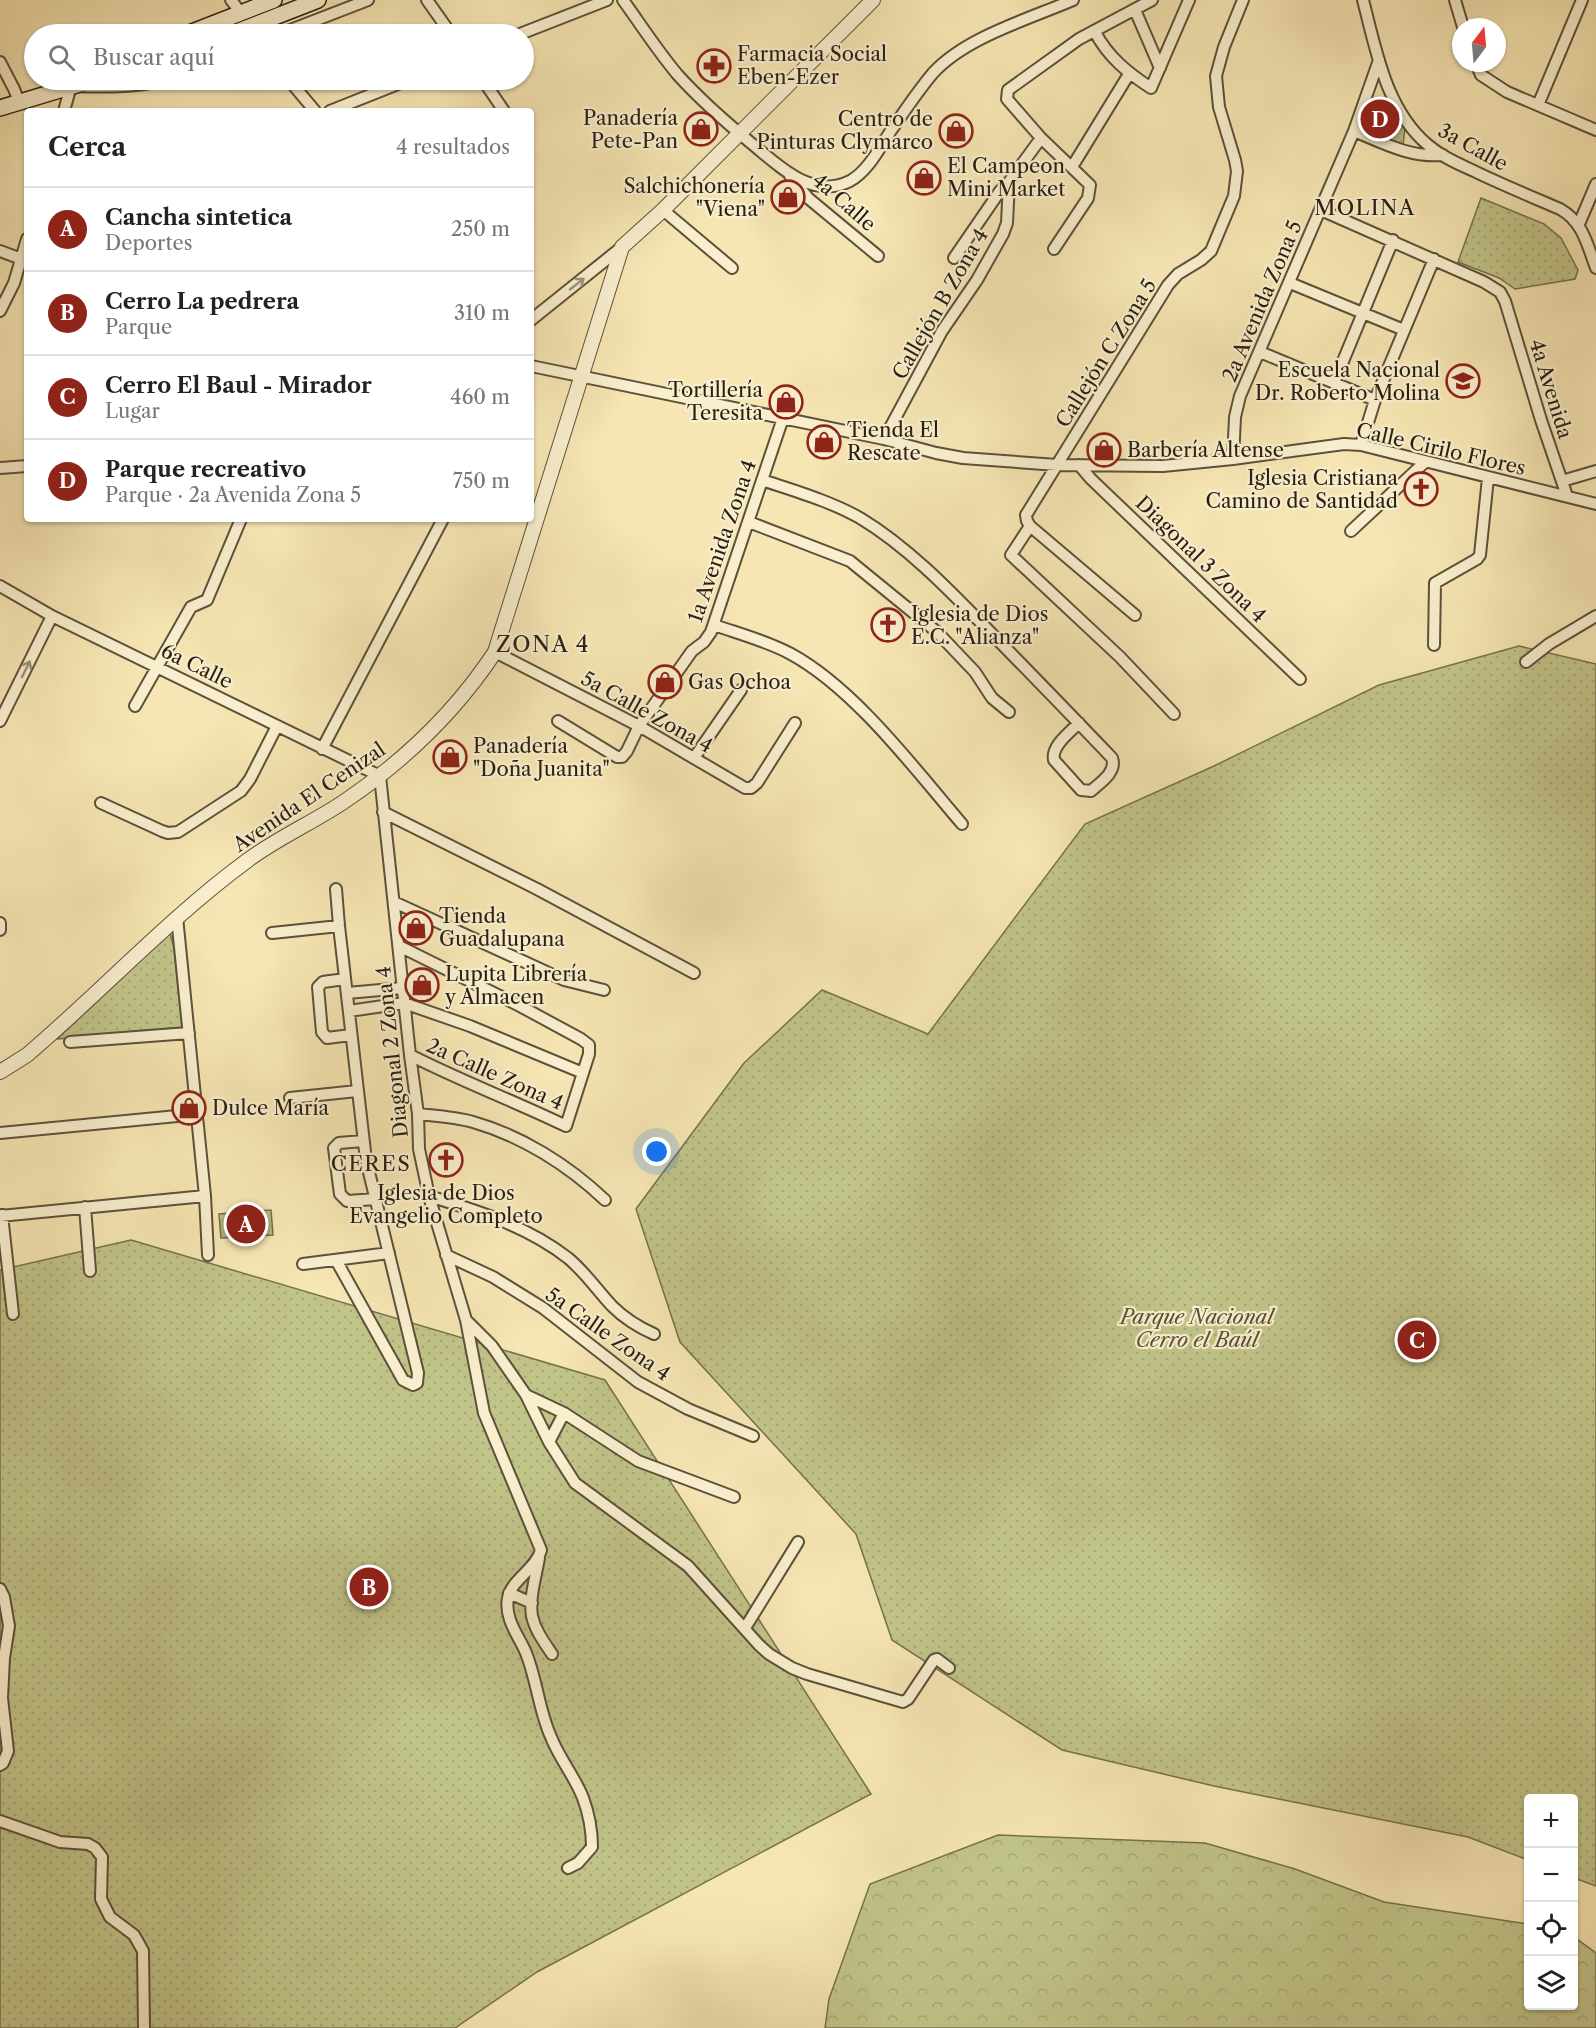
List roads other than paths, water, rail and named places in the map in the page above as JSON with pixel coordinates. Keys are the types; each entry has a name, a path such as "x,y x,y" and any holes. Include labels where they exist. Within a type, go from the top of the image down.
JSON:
{"main road":[{"path":"213,24 274,0"},
{"path":"257,24 318,0"},
{"path":"0,108 58,90"}],"street":[{"path":"231,0 241,13"},
{"path":"306,24 368,0"},
{"path":"427,0 445,24"},
{"path":"534,29 607,0"},
{"path":"623,0 677,74 707,106 788,174 804,182 824,186 849,181 865,168 921,88 950,58 981,39 1073,0"},
{"path":"534,318 622,247 663,210 873,0"},
{"path":"1054,249 1090,193 1090,185 1041,138 1007,99 1008,90 1079,39 1152,0"},
{"path":"1095,32 1107,51 1129,74 1151,88 1189,0"},
{"name":"Callejón C Zona 5","path":"1174,714 1120,657 1011,555 1028,522 1029,510 1168,285 1179,274 1211,251 1232,204 1237,171 1219,106 1216,76 1224,47 1242,0"},
{"name":"3a Calle","path":"1363,0 1378,60 1389,87 1404,116 1428,145 1489,178 1560,209 1579,224"},
{"path":"1455,0 1460,18"},
{"path":"1538,105 1582,0"},
{"path":"1136,10 1160,68"},
{"name":"2a Avenida Zona 5","path":"1233,459 1236,407 1354,131 1378,60"},
{"path":"0,62 19,102"},
{"path":"1480,72 1487,80 1507,92 1596,130"},
{"path":"1072,167 1129,74"},
{"path":"65,108 70,90"},
{"path":"297,90 312,108"},
{"path":"338,108 383,90"},
{"path":"490,90 502,108"},
{"path":"1354,131 1406,152 1426,156 1443,155"},
{"path":"954,258 1000,190 1009,182 1041,138"},
{"name":"4a Calle","path":"788,174 808,198 878,256"},
{"name":"Callejón B Zona 4","path":"884,439 942,331 977,280 1003,234 1007,223 1009,182"},
{"path":"1596,184 1579,224 1596,268"},
{"path":"663,210 732,268"},
{"path":"1321,210 1434,259 1375,399 1360,445"},
{"path":"1334,383 1393,240"},
{"name":"Avenida El Cenizal","path":"534,516 622,247"},
{"path":"0,251 24,260 0,311"},
{"name":"4a Avenida","path":"1434,259 1500,292 1505,301 1567,496"},
{"path":"1290,283 1404,330"},
{"path":"1260,352 1375,399"},
{"name":"Calle Cirilo Flores","path":"534,367 884,439 949,456 1057,465 1163,465 1233,459 1344,444 1360,445 1596,504"},
{"name":"1a Avenida Zona 4","path":"558,721 620,757 626,753 639,726 692,651 709,637 783,418"},
{"path":"1351,531 1425,462"},
{"name":"Diagonal 3 Zona 4","path":"1079,465 1299,679"},
{"path":"0,468 24,466"},
{"path":"1562,481 1596,471"},
{"path":"1434,645 1435,583 1477,559 1480,555 1488,478"},
{"path":"762,480 842,508 878,530 963,604 1079,723 1112,758 1114,765 1112,771 1091,791 1087,792 1081,790 1054,760 1053,755 1079,723"},
{"path":"135,706 191,607 207,600 241,522"},
{"path":"322,749 441,522"},
{"name":"Avenida El Cenizal","path":"0,1072 16,1063 41,1043 177,917 249,859 344,802 417,746 465,694 495,652 532,522"},
{"path":"749,522 850,561 937,632 975,672 992,698 1009,712"},
{"path":"1028,522 1135,615"},
{"name":"6a Calle","path":"0,586 51,616 380,776"},
{"path":"0,721 51,616"},
{"path":"1526,662 1549,644 1596,616"},
{"path":"714,625 792,654 832,684 879,728 962,824"},
{"name":"5a Calle Zona 4","path":"495,652 639,726 748,789 757,783 795,723"},
{"path":"693,758 741,690"},
{"path":"101,804 162,831 178,832 241,791 250,779 277,726"},
{"name":"Diagonal 2 Zona 4","path":"380,776 418,1114 419,1149 429,1196 466,1320 484,1413 540,1544 532,1616 537,1632 552,1654"},
{"path":"383,812 537,889 694,973"},
{"path":"336,888 363,1141 418,1373 417,1383 413,1385 403,1380 336,1260"},
{"path":"394,902 564,980 604,990"},
{"path":"177,917 198,1114 208,1255"},
{"path":"272,933 339,926"},
{"path":"349,1011 404,1003 470,1026 583,1073 589,1054 589,1045 581,1039 520,1005 399,946"},
{"path":"345,979 323,982 318,987 320,1022 322,1035 327,1038 351,1035"},
{"path":"347,993 403,988"},
{"path":"70,1042 189,1033"},
{"name":"2a Calle Zona 4","path":"410,1055 456,1078 519,1103 566,1126 583,1073"},
{"path":"290,1098 357,1091"},
{"path":"0,1133 198,1114"},
{"path":"418,1114 474,1122 522,1141 585,1181 605,1200"},
{"path":"363,1141 339,1143 334,1148 340,1194 347,1201 376,1199"},
{"path":"13,1314 1,1215 205,1196"},
{"path":"429,1196 494,1216 534,1236 567,1258 629,1320 654,1334"},
{"path":"85,1207 90,1271"},
{"path":"303,1264 389,1253"},
{"name":"5a Calle Zona 4","path":"446,1255 493,1277 543,1308 638,1382 688,1409 753,1436"},
{"path":"466,1320 492,1346 526,1395 549,1442 575,1482 688,1566 764,1650 792,1668 899,1702 908,1699 934,1660 937,1659 949,1668"},
{"path":"526,1395 564,1413 638,1461 735,1497"},
{"path":"549,1442 564,1413"},
{"path":"745,1628 798,1542"},
{"path":"539,1558 510,1593 507,1606 511,1624 526,1652 550,1735 583,1796 592,1831 592,1847 578,1863 568,1868"},
{"path":"0,1588 4,1597 9,1626 4,1658 2,1698 8,1751 0,1766"},
{"path":"510,1593 532,1603"},
{"path":"0,1821 60,1842 88,1844 95,1848 102,1857 101,1899 110,1917 134,1935 143,1951 144,2028"}],"place":[{"name":"Farmacia Social Eben-Ezer","path":"714,66"},
{"name":"Parque recreativo","path":"1380,119"},
{"name":"Panadería Pete-Pan","path":"701,129"},
{"name":"Centro de Pinturas Clymarco","path":"956,131"},
{"name":"El Campeon Mini Market","path":"924,178"},
{"name":"Salchichonería \"Viena\"","path":"788,197"},
{"name":"Escuela Nacional Dr. Roberto Molina","path":"1463,381"},
{"name":"Tortillería Teresita","path":"786,402"},
{"name":"Tienda El Rescate","path":"824,442"},
{"name":"Barbería Altense","path":"1104,450"},
{"name":"Iglesia Cristiana Camino de Santidad","path":"1421,489"},
{"name":"Iglesia de Dios E.C. \"Alianza\"","path":"888,625"},
{"name":"Gas Ochoa","path":"665,682"},
{"name":"Panadería \"Doña Juanita\"","path":"450,757"},
{"name":"Tienda Guadalupana","path":"416,928"},
{"name":"Lupita Librería y Almacen","path":"422,985"},
{"name":"Dulce María","path":"189,1108"},
{"name":"Iglesia de Dios Evangelio Completo","path":"446,1160"},
{"name":"Cancha sintetica","path":"246,1224"},
{"name":"Cerro El Baul - Mirador","path":"1417,1340"},
{"name":"Cerro La pedrera","path":"369,1587"}],"district":[{"name":"MOLINA","path":"1365,207"},
{"name":"ZONA 4","path":"543,644"},
{"name":"CERES","path":"371,1163"}],"park label":[{"name":"Parque Nacional Cerro el Baúl","path":"1197,1328"}]}
